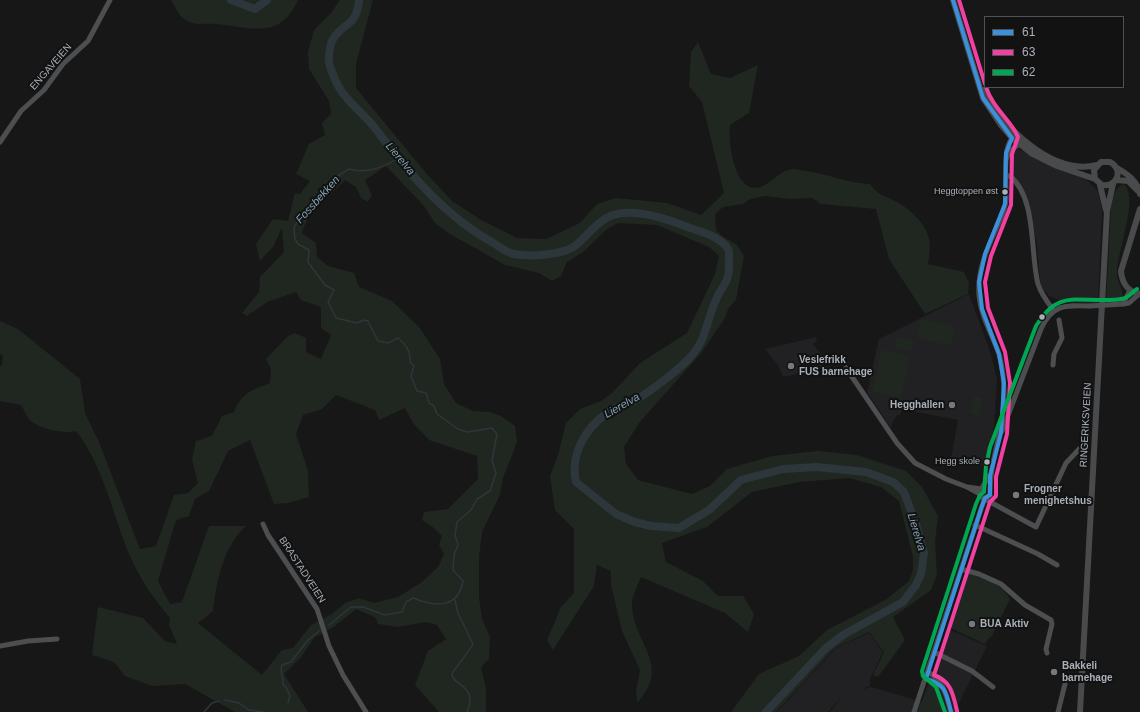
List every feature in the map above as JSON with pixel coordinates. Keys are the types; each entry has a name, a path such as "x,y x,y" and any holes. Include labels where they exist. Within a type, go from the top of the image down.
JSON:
{"main road":[{"path":"953,0 983,98 993,114 1012,138 1049,163 1095,179"},
{"path":"980,86 997,111 1020,137 1035,149 1057,160 1083,166 1097,165 1107,161 1113,163 1117,168 1133,179 1139,188 1140,193"},
{"path":"1097,165 1093,172 1095,179 1100,185 1107,186 1115,182 1128,181 1140,193"},
{"path":"1115,182 1118,174 1117,168"},
{"name":"RINGERIKSVEIEN","path":"1080,712 1107,212 1115,182"},
{"name":"RINGERIKSVEIEN","path":"1100,185 1107,212"},
{"path":"1139,294 1130,290 1124,282 1122,272 1140,209"}],"street":[{"name":"ENGAVEIEN","path":"0,142 21,111 44,90 63,64 88,41 110,0"},
{"path":"914,712 982,506 984,493 1001,433 1004,398 1003,372 999,354 982,309 979,282 985,254 1006,204 1006,160 1007,148 1012,138 1020,137 1019,144 1009,152 1006,160"},
{"path":"1007,176 1010,176 1016,183 1026,208 1033,242 1038,286 1054,311"},
{"path":"1123,304 1130,290"},
{"path":"1001,433 1007,422 1041,329 1054,311 1065,306 1129,303 1139,294"},
{"path":"1053,365 1054,354 1062,338 1059,320"},
{"path":"846,368 897,443 915,463 932,473 984,493 995,505 1036,527 1067,460 1084,444 1085,434"},
{"name":"BRASTADVEIEN","path":"263,524 272,541 317,609 328,646 343,675 366,712"},
{"path":"975,525 1038,554 1057,565"},
{"path":"961,569 979,574 1001,584 1025,606 1050,620 1052,624 1046,649 1047,653"},
{"path":"0,646 28,641 57,639"},
{"path":"934,652 972,671 993,687"},
{"path":"928,672 936,677 945,691 950,712"},
{"path":"926,679 941,684"},
{"path":"1058,712 1065,684"}],"shaded area":[{"path":"171,0 298,0 291,13 282,21 273,26 252,29 215,24 191,23 181,16"},
{"path":"340,0 373,0 356,64 356,88 426,173 452,201 483,221 517,238 546,239 580,223 597,204 616,198 667,203 701,215 724,193 702,102 689,86 691,52 698,42 711,74 730,78 758,65 749,113 730,125 730,143 734,165 744,183 751,187 760,187 784,172 792,169 815,172 854,182 870,184 879,193 906,208 921,222 930,242 928,264 964,272 969,283 968,294 925,314 889,259 876,209 821,204 812,198 789,199 765,196 750,199 743,204 723,207 715,214 716,230 722,236 737,245 744,256 736,300 728,309 725,318 702,352 639,423 624,447 626,464 638,480 692,494 710,486 727,469 772,456 818,451 857,455 906,471 922,487 938,516 935,542 937,575 931,590 893,617 905,640 878,677 873,675 884,652 869,632 835,648 776,712 731,712 759,674 799,656 827,630 887,599 909,581 913,570 913,557 899,501 881,487 849,478 800,482 752,492 707,527 662,543 666,562 703,581 718,596 743,596 754,614 748,632 725,613 641,577 634,594 632,604 638,631 652,665 652,677 647,689 637,703 636,692 640,670 622,631 611,585 611,571 597,565 594,586 553,650 547,640 561,607 574,593 574,529 555,510 550,476 558,455 566,423 580,409 601,401 612,393 640,363 687,333 715,274 719,256 709,247 657,225 618,223 607,229 583,252 567,262 561,276 552,281 539,273 505,265 448,233 435,223 423,205 386,166 365,180 372,195 368,202 361,198 356,187 345,180 314,210 305,224 302,233 316,243 317,257 328,266 354,273 359,287 392,301 420,328 440,359 444,384 456,403 473,411 490,412 501,416 515,426 517,442 503,478 500,495 482,532 479,557 479,597 482,619 490,637 489,659 481,667 486,688 486,712 438,712 415,685 428,651 446,639 437,625 426,622 398,627 378,624 376,618 356,609 334,627 315,637 301,657 284,674 308,712 235,712 185,684 152,686 125,676 114,662 92,655 98,607 143,618 165,641 177,644 169,625 170,618 147,588 133,563 101,475 86,445 76,431 65,432 44,428 29,419 21,405 0,401 0,366 2,365 3,356 0,354 0,321 18,329 80,379 85,413 99,442 140,549 156,546 174,495 188,493 198,483 192,459 196,441 212,436 222,416 234,412 240,400 248,393 270,383 271,369 266,359 288,336 295,333 306,338 306,352 321,359 331,335 321,328 321,307 301,300 296,292 267,302 247,316 242,313 259,292 260,277 284,252 282,228 273,247 260,261 256,244 273,219 288,221 295,193 300,194 310,181 296,174 309,144 325,135 322,123 331,114 329,101 309,69 308,52 314,30 331,13","holes":["336,395 375,410 379,420 405,408 413,423 429,440 477,456 478,479 448,509 424,512 422,520 434,528 442,536 439,545 444,554 438,567 422,582 398,597 374,603 359,598 345,603 332,614 311,625 293,648 282,650 262,675 198,623 213,611 222,565 238,534 246,526 209,526 182,602 170,604 158,581 176,520 189,516 195,499 209,491 228,451 250,440 274,504 288,503 309,497 308,471 296,434 303,415 322,409"]},
{"path":"1018,149 1087,180 1098,191 1102,210 1098,304 1064,302 1049,296 1043,289 1040,282 1037,244 1028,205 1020,183 1010,170 1008,162 1011,155"},
{"path":"1123,184 1128,189 1129,210 1118,262 1117,276 1123,299 1119,303 1106,303 1111,206 1116,190"},
{"name":"Hegg skole","path":"969,294 991,354 997,379 994,427 986,466 951,459 958,420 902,409 900,415 897,415 894,419 891,428 867,392 879,339"},
{"path":"921,319 955,326 951,346 917,338"},
{"path":"896,336 913,340 911,351 894,347"},
{"path":"816,337 817,341 813,344 824,358 821,360 827,368 783,377 779,367 765,349"},
{"path":"881,350 910,356 901,398 872,392"},
{"path":"974,396 983,398 979,416 970,414"},
{"path":"966,572 997,585 1007,593 1010,599 992,636 985,644 948,627"},
{"path":"948,629 987,646 958,705 960,712 830,712 841,698 828,712 777,712 836,648 869,633 883,652 870,679 870,686 860,690 871,687 913,699 921,703"},
{"path":"930,685 940,689 947,712 918,712"}],"waterway":[{"name":"Lierelva","path":"231,0 255,9 267,0"},
{"name":"Lierelva","path":"359,0 356,15 341,29 331,44 329,63 338,85 348,100 372,125 416,179 461,222 504,250 520,255 546,254 570,249 599,223 608,217 627,213 649,215 705,233 721,241 728,249 729,269 727,280 712,309 701,342 688,359 674,372 634,401 618,407 608,413 591,428 579,448 575,470 576,482 616,514 635,522 651,526 679,528 709,510 741,480 783,469 817,467 866,472 893,482 904,492 916,524 924,553 921,574 916,585 903,602 843,635 826,648 766,712"},
{"name":"Fossbekken","path":"329,625 351,607 363,607 385,615 402,612 406,602 413,598 437,604 451,601 456,597 463,581 453,570 454,555 458,545 455,535 457,522 471,510 477,499 490,491 496,473 492,461 497,434 492,428 467,432 458,429 437,414 434,406 429,403 426,393 417,391 411,376 414,366 410,362 410,355 406,346 401,340 398,338 388,343 378,341 368,321 364,320 357,323 336,318 328,302 334,290 325,285 308,262 309,250 298,244 295,239 294,228 299,218 308,211 321,196 326,194 336,177 349,169 362,171 375,169 387,165 398,158"},
{"path":"455,600 458,613 473,644 452,674 453,678 464,687 470,696 470,703 467,712"},
{"name":"Fossbekken","path":"288,703 290,696 286,687 283,685 281,670 282,665 291,662 307,641 319,631"},
{"name":"Fossbekken","path":"225,700 239,703 249,710 263,712"},
{"name":"Fossbekken","path":"204,712 212,703 219,701"}],"transit line":[{"name":"61","path":"951,712 942,687 933,681 926,679 982,506 985,498 990,495 990,476 1001,433 1004,383 999,354 982,309 979,282 985,254 1005,204 1006,153 1012,138 983,98 953,0"},
{"name":"63","path":"959,0 984,81"},
{"name":"63","path":"957,711 948,685 934,675 990,502 996,496 996,477 1007,434 1010,383 1005,352 988,308 985,282 991,256 1011,205 1012,154 1018,137 1011,125 993,102 986,88"},
{"name":"62","path":"945,712 936,687 923,676 922,671 976,504 980,495 984,492 986,466 990,447 1036,326 1051,307 1067,300 1121,299 1125,298 1137,289"}],"place":[{"name":"Heggtoppen øst","path":"1005,192"},
{"name":"Veslefrikk FUS barnehage","path":"791,366"},
{"name":"Hegghallen","path":"952,405"},
{"name":"Hegg skole","path":"987,462"},
{"name":"Frogner menighetshus","path":"1016,495"},
{"name":"BUA Aktiv","path":"972,624"},
{"name":"Bakkeli barnehage","path":"1054,672"}]}
